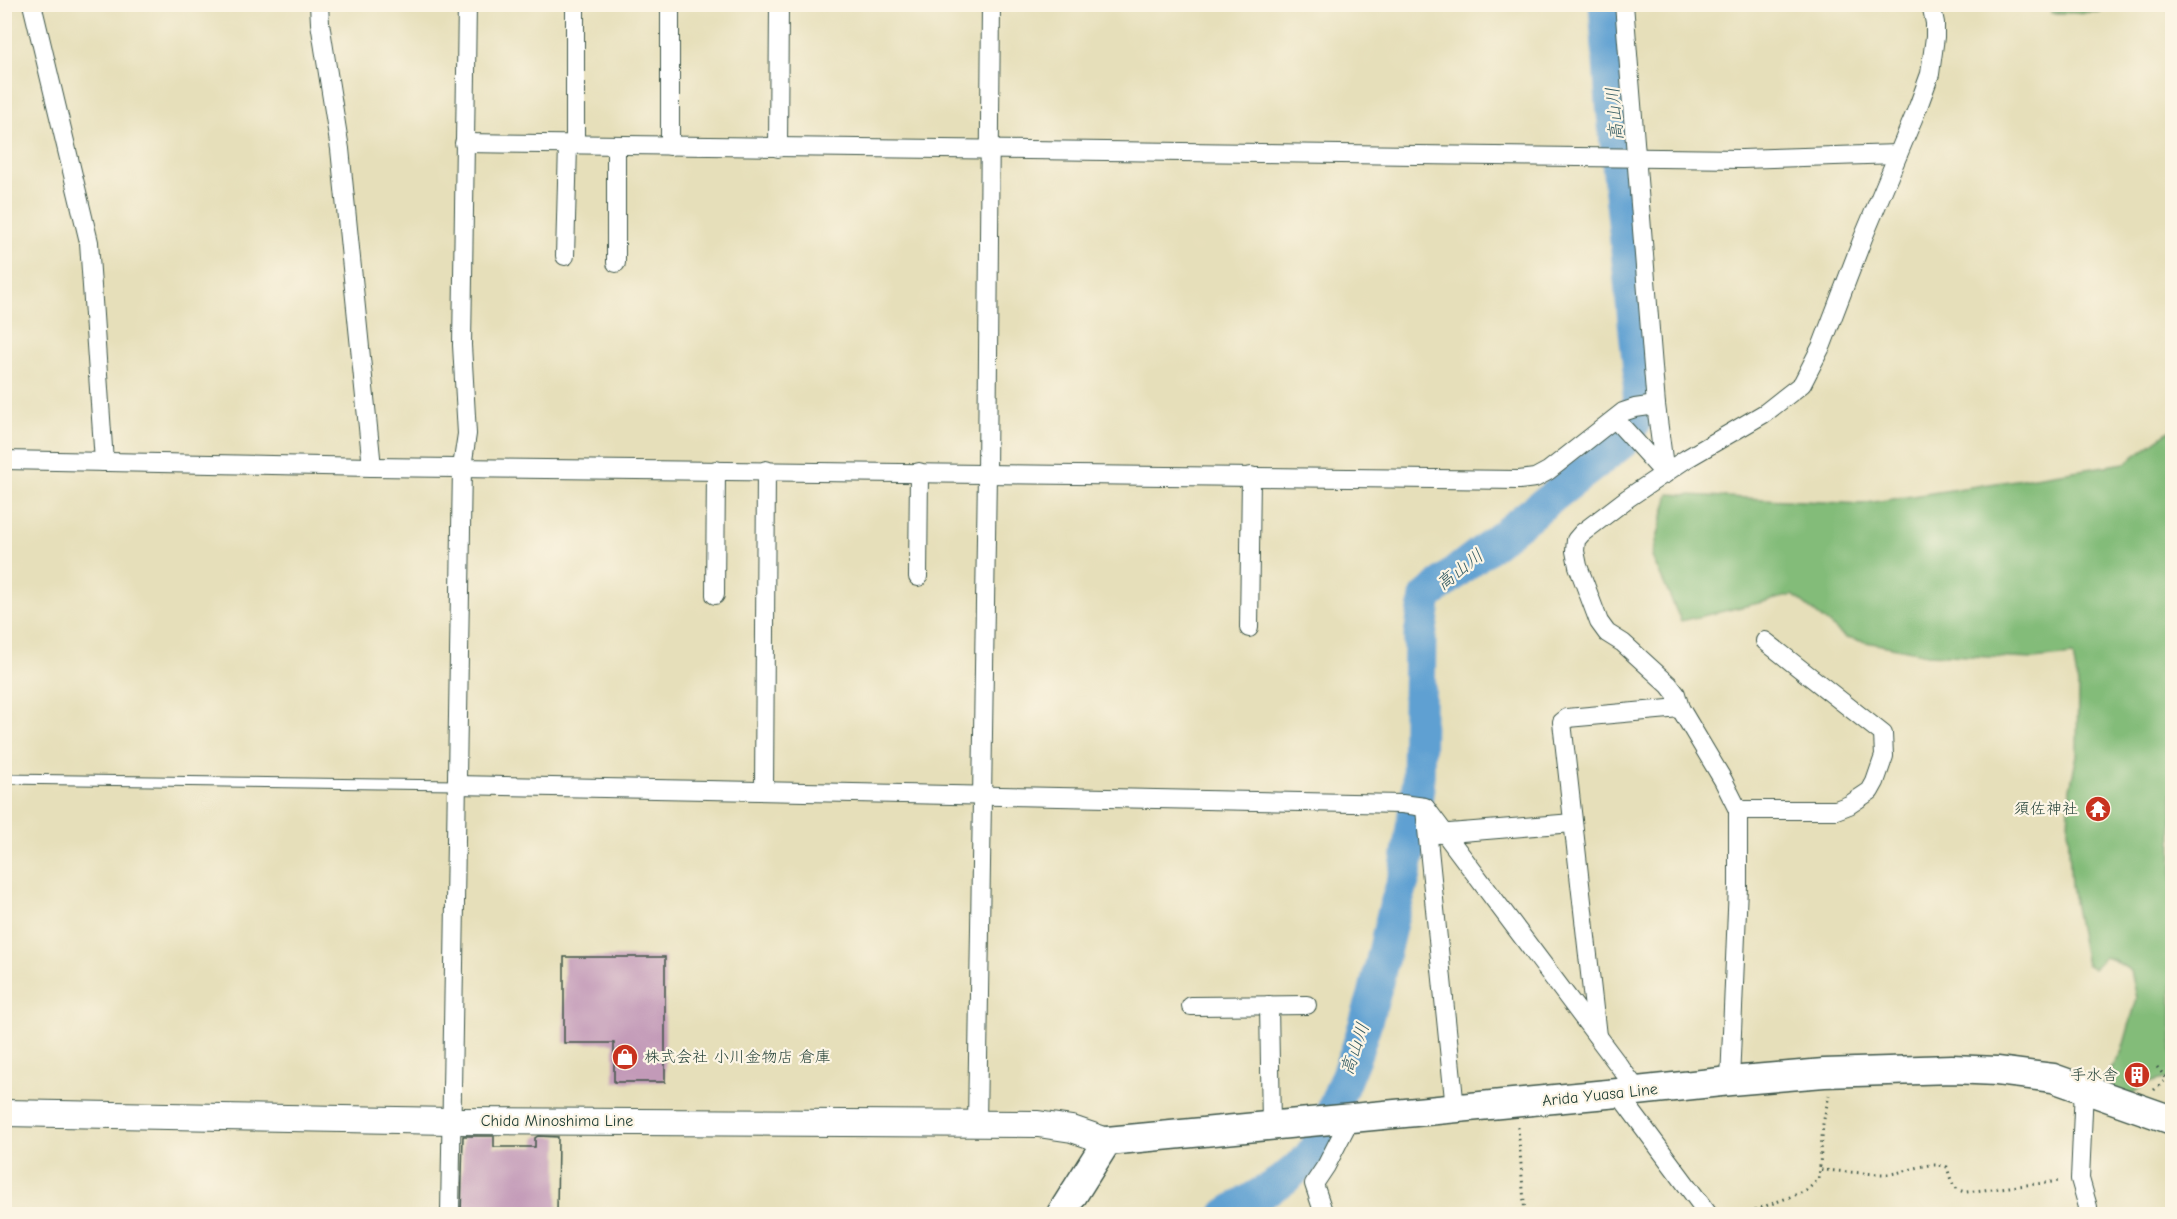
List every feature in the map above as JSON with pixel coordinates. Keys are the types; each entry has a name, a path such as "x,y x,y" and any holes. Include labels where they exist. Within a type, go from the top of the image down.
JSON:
{"main road":[{"name":"Arida Yuasa Line","path":"1107,1141 1834,1072 1952,1069 1997,1071 2053,1078 2172,1120"},
{"name":"Chida Minoshima Line","path":"4,1113 1058,1126 1107,1141"},
{"path":"1060,1215 1107,1141"}],"street":[{"path":"32,4 88,242 104,462"},
{"path":"319,4 340,149 372,467"},
{"path":"450,1215 462,467 467,434 462,345 467,4"},
{"path":"565,256 575,4"},
{"path":"670,4 670,146"},
{"path":"778,4 778,148"},
{"path":"977,1124 987,473 991,4"},
{"path":"1624,4 1656,405 1665,474"},
{"path":"1730,1081 1738,886 1737,810 1723,780 1680,708 1676,694 1623,644 1607,633 1599,622 1582,582 1575,551 1576,540 1628,498 1766,413 1802,384 1822,345 1930,74 1935,37 1935,22 1931,4"},
{"path":"464,143 1636,158 1795,159 1898,154"},
{"path":"616,145 616,263"},
{"path":"4,460 372,467 1520,480 1535,478 1548,471 1629,409 1656,405"},
{"path":"1615,419 1665,474"},
{"path":"715,596 716,470"},
{"path":"764,791 766,470"},
{"path":"918,577 919,472"},
{"path":"1250,628 1251,476"},
{"path":"1737,810 1836,810 1860,799 1870,791 1884,756 1883,734 1765,641"},
{"path":"1598,1038 1562,722 1567,718 1680,708"},
{"path":"456,785 1402,804 1425,807 1437,834 1598,1038 1628,1092 1708,1215"},
{"path":"1437,834 1573,823"},
{"path":"1437,834 1455,1109"},
{"path":"1269,1005 1271,1125"},
{"path":"1191,1006 1307,1005"},
{"path":"2084,1088 2080,1179 2088,1208 2087,1215"},
{"path":"1324,1215 1314,1184 1326,1166 1346,1119"}],"lane":[{"path":"4,779 456,785"}],"path":[{"path":"2157,1067 2167,1078"},
{"path":"1744,1215 1806,1191 1819,1179 1823,1124 1834,1072"},
{"path":"1516,1103 1525,1215"},
{"path":"1821,1170 1889,1174 1930,1165 1941,1165 1947,1167 1953,1186 1958,1191 1966,1192 2080,1179"}],"green space":[{"path":"2047,5 2102,5 2101,12 2052,13"},
{"path":"2172,429 2172,1078 2147,1084 2127,1099 2101,1087 2122,1051 2137,998 2131,971 2114,960 2104,957 2094,969 2086,964 2071,886 2068,827 2070,789 2077,755 2078,685 2073,655 2033,659 1927,654 1846,638 1793,595 1681,621 1652,557 1669,494 1861,504 2125,463"}],"building":[{"path":"564,957 665,957 665,1082 614,1082 614,1043 564,1043"},
{"path":"463,1136 494,1136 494,1147 535,1147 535,1138 538,1136 558,1137 557,1215 461,1215"}],"waterway":[{"name":"高山川","path":"1227,1214 1283,1180 1309,1158 1321,1139 1357,1050 1374,995 1393,914 1405,875 1418,787 1420,636 1426,597 1623,442 1637,418 1640,380 1612,104 1605,4"}],"place":[{"name":"須佐神社","path":"2098,809"},
{"name":"株式会社 小川金物店 倉庫","path":"625,1057"},
{"name":"手水舎","path":"2137,1075"}]}
